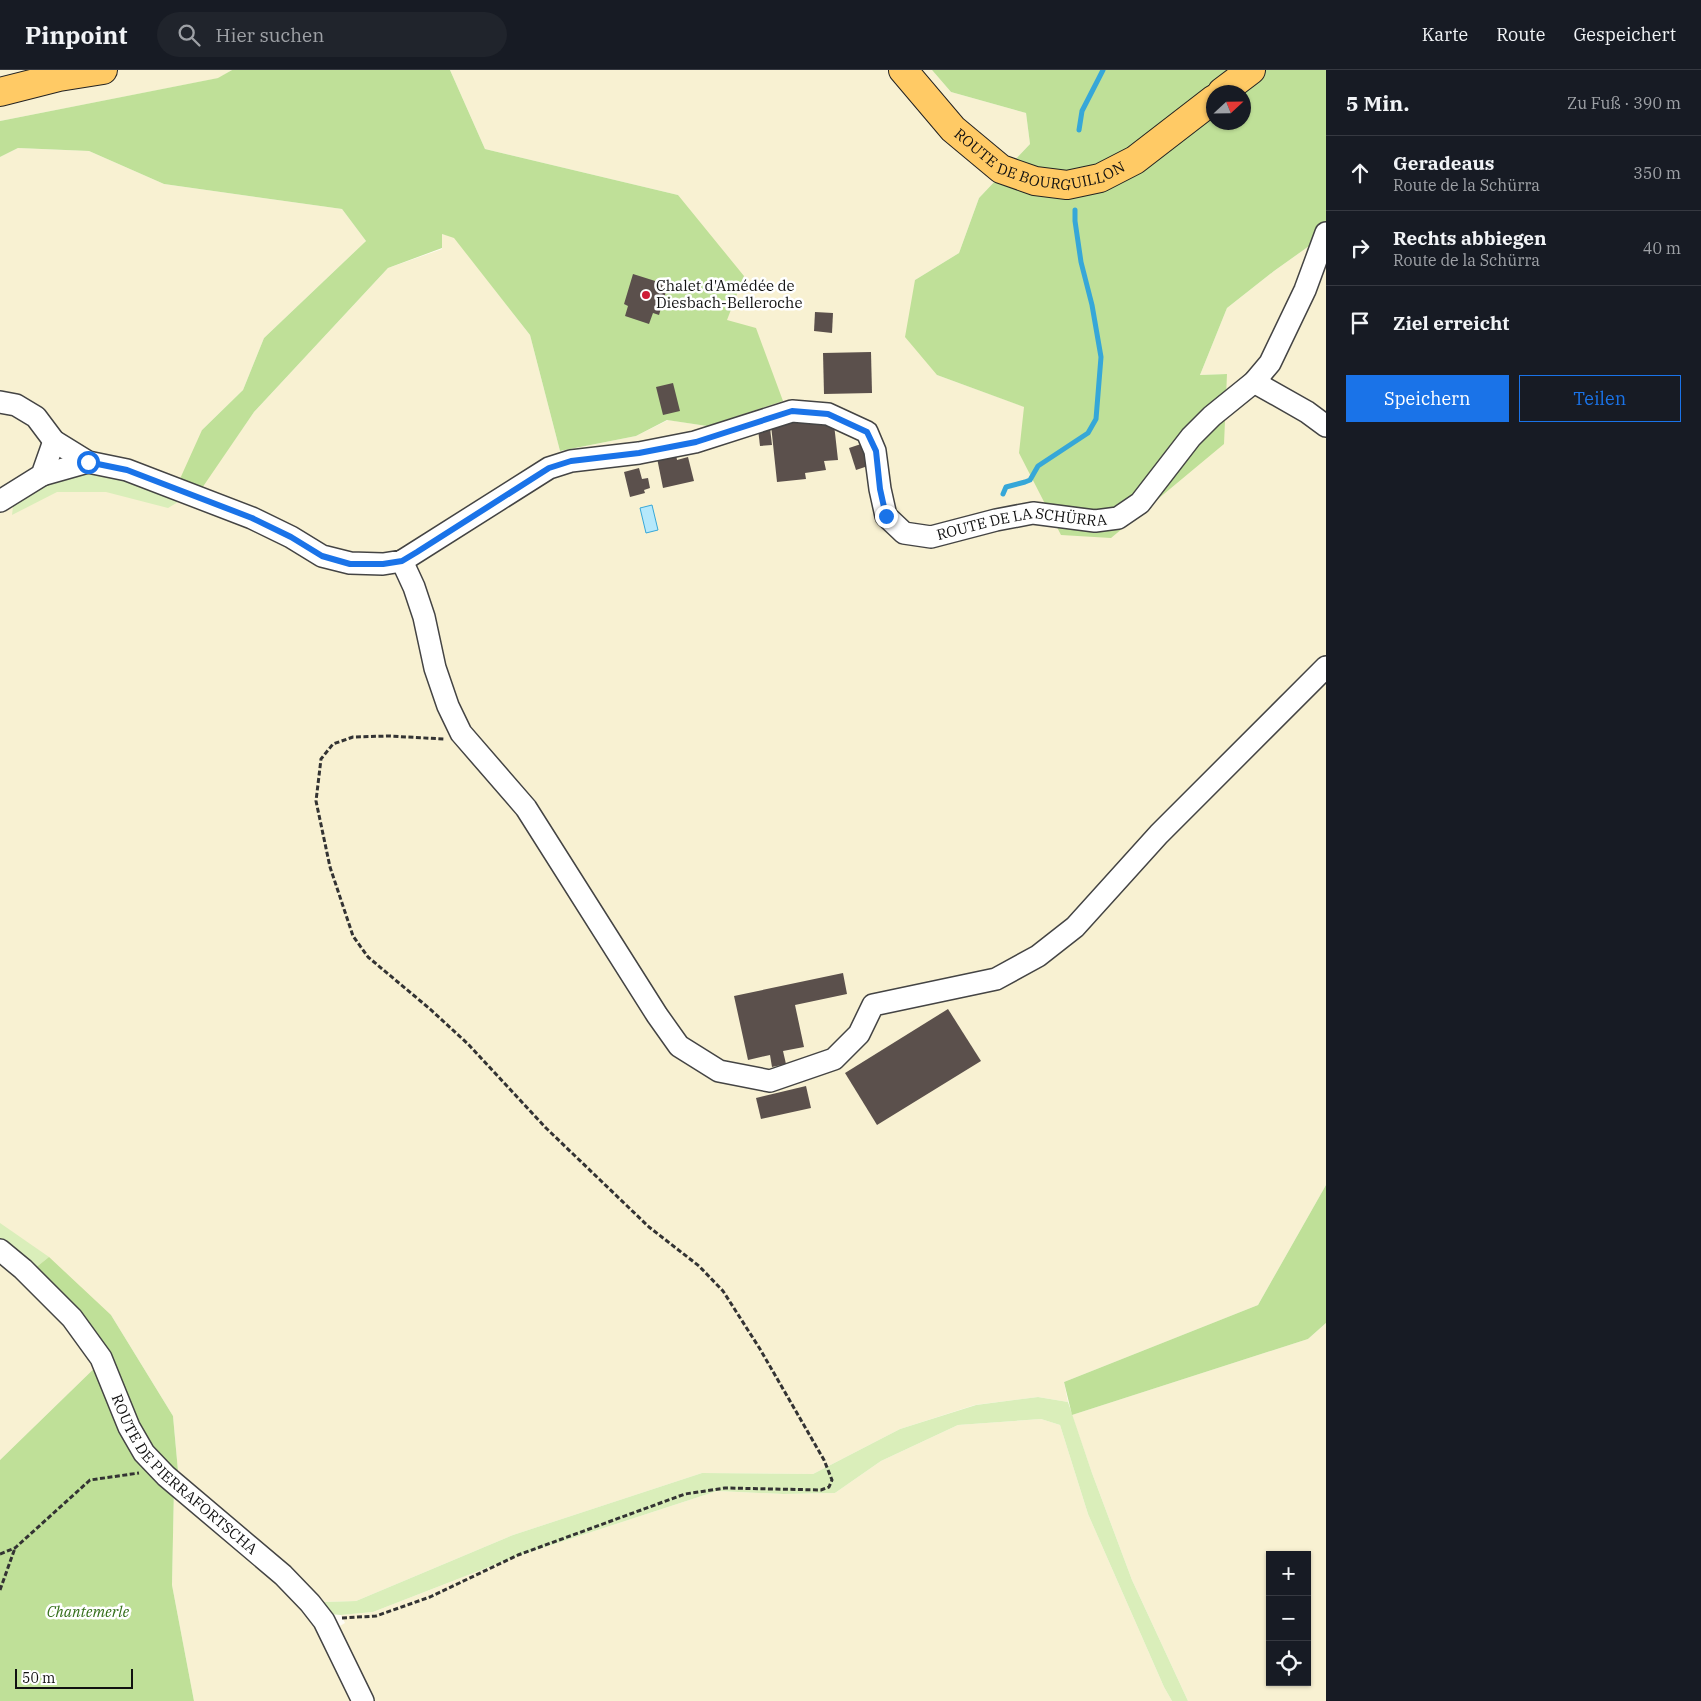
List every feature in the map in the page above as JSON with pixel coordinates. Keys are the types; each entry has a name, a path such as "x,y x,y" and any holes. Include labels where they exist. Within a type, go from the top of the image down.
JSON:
{"main road":[{"path":"0,92 59,77 103,70"},
{"name":"ROUTE DE BOURGUILLON","path":"903,70 953,129 1000,169 1035,182 1067,185 1100,178 1135,160 1206,105"},
{"path":"1231,85 1251,70"}],"street":[{"name":"ROUTE DE LA SCHÜRRA","path":"0,402 16,405 36,417 54,441 88,462 127,470 252,518 291,537 322,556 350,564 383,564 402,561 549,468 571,461 639,453 696,442 792,411 828,414 867,432 876,451 880,489 886,516 904,533 931,537 996,520 1033,513 1095,521 1118,518 1140,503 1198,430 1212,416 1254,382 1270,363 1305,290 1326,233"},
{"path":"1254,382 1307,412 1326,426"},
{"path":"42,475 54,441"},
{"path":"0,501 42,475 88,462"},
{"path":"402,561 414,587 424,617 435,668 448,706 461,733 526,808 657,1015 679,1046 719,1071 770,1081 834,1059 859,1034 873,1005 996,978 1038,956 1076,927 1159,834 1326,667"},
{"name":"ROUTE DE PIERRAFORTSCHA","path":"0,1250 23,1269 72,1318 101,1358 129,1428 144,1453 154,1464 283,1575 310,1603 324,1621 363,1701"}],"path":[{"path":"324,1621 376,1616 430,1597 518,1555 685,1494 725,1488 821,1490 828,1487 832,1480 824,1460 760,1350 722,1291 699,1266 649,1227 546,1128 468,1044 368,957 353,936 330,867 316,801 321,758 333,744 354,737 390,736 451,739 461,733"},
{"path":"0,1554 15,1548 90,1480 139,1473 154,1464"},
{"path":"0,1590 15,1548"}],"shaded area":[{"path":"0,70 232,70 219,78 0,121"},
{"path":"450,70 932,70 951,92 1026,113 1030,144 979,198 959,253 915,280 937,375 1025,407 1020,453 1227,374 1200,375 1227,308 1326,234 1326,1185 1258,1305 1064,1382 1068,1402 1038,1397 975,1405 900,1429 813,1474 702,1473 513,1535 356,1601 324,1602 291,1570 178,1471 173,1416 111,1315 107,1356 0,1460 0,157 18,148 89,151 164,184 342,209 366,241 264,338 243,390 202,430 199,491 254,412 388,268 442,249 442,234 454,237 530,335 560,451 636,436 668,420 707,426 727,320 678,195 485,149"},
{"path":"1326,1323 1326,1701 1188,1701 1132,1580 1072,1415 1308,1339"},
{"path":"1041,1419 1060,1425 1088,1514 1164,1687 1172,1701 369,1701 338,1627 345,1623 341,1615 373,1612 512,1558 717,1491 783,1494 835,1493 881,1461 958,1425"},
{"path":"174,1487 307,1606 358,1701 194,1701 172,1585"}],"green space":[{"path":"232,70 450,70 485,149 678,195 744,276 727,320 756,328 783,401 707,426 667,420 636,436 560,451 530,335 454,238 442,234 442,248 388,268 254,412 200,491 179,481 202,430 243,390 264,338 366,241 342,209 164,184 89,151 18,148 0,157 0,121 218,78"},
{"path":"932,70 1326,70 1326,234 1227,308 1200,375 1227,374 1224,444 1111,538 1061,535 1019,453 1024,407 937,375 905,337 915,280 959,253 979,198 1030,144 1026,113 951,92"},
{"path":"91,470 168,493 178,502 168,508 106,492 57,492 12,515 13,507 6,508 0,512 0,508 29,490"},
{"path":"1326,1185 1326,1323 1308,1339 1072,1415 1064,1382 1258,1305"},
{"path":"0,1223 49,1257 34,1269 0,1241"},
{"name":"Chantemerle","path":"49,1257 111,1315 173,1416 178,1471 174,1487 172,1585 194,1701 0,1701 0,1460 107,1356 34,1269"},
{"path":"1038,1397 1068,1402 1132,1580 1188,1701 1172,1701 1164,1687 1088,1514 1060,1425 1041,1419 958,1425 881,1461 835,1493 783,1494 717,1491 512,1558 373,1612 341,1615 329,1614 176,1479 178,1471 291,1570 324,1602 356,1601 513,1535 702,1473 813,1474 900,1429 976,1405"}],"water":[{"path":"652,505 658,530 646,533 640,508"}],"building":[{"name":"Chalet d'Amédée de Diesbach-Belleroche","path":"633,274 668,285 659,315 653,313 649,324 625,316 628,306 624,304"},
{"path":"815,312 833,313 832,333 814,331"},
{"path":"871,352 872,393 824,394 823,353"},
{"path":"673,383 680,411 663,415 656,387"},
{"path":"820,419 821,425 834,424 838,460 824,461 826,470 805,473 806,479 777,482 771,425"},
{"path":"770,428 772,445 760,446 758,429"},
{"path":"864,443 871,465 856,470 849,448"},
{"path":"676,454 677,460 688,457 694,481 663,488 657,458"},
{"path":"639,468 642,479 648,478 650,488 644,490 645,493 630,497 624,472"},
{"path":"843,973 847,994 795,1005 804,1047 783,1051 786,1064 772,1067 770,1055 748,1060 734,996"},
{"path":"948,1009 981,1061 877,1125 845,1073"},
{"path":"806,1086 811,1108 761,1119 756,1098"}],"waterway":[{"path":"1079,130 1082,111 1103,70"},
{"path":"1003,494 1006,487 1030,480 1038,466 1088,433 1096,419 1101,357 1092,305 1081,262 1075,210"}],"place":[{"name":"Chalet d'Amédée de Diesbach-Belleroche","path":"646,295"}],"route":[{"path":"88,462 127,470 252,518 291,537 322,556 350,564 383,564 402,561 549,468 571,461 639,453 696,442 792,411 828,414 867,432 876,451 880,489 886,516"}]}
